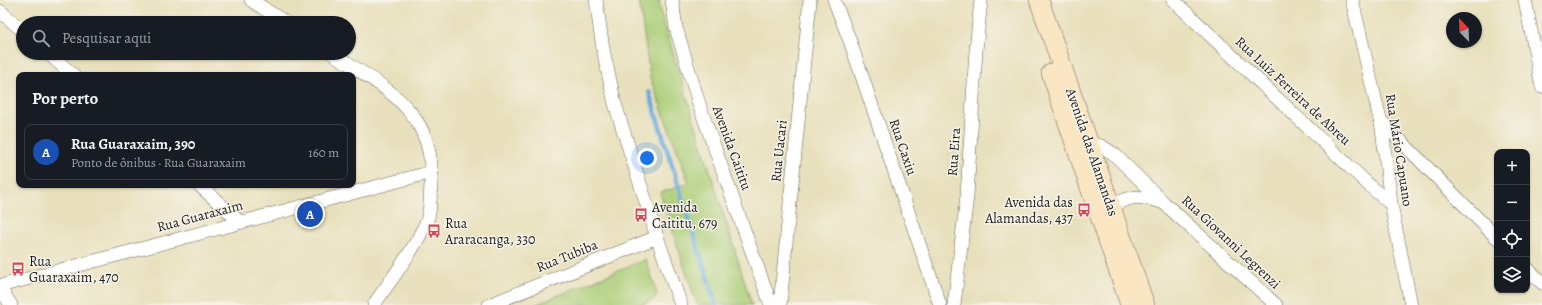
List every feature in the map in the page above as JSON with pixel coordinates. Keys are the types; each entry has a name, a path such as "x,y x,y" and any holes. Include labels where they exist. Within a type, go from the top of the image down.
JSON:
{"street":[{"path":"251,0 275,16"},
{"path":"596,0 603,49 615,104 657,237 681,305"},
{"name":"Avenida Caititu","path":"672,0 676,28 700,107 771,305"},
{"name":"Rua Uacari","path":"780,305 810,0"},
{"name":"Rua Caxiu","path":"834,0 850,41 940,305"},
{"name":"Rua Eira","path":"954,305 967,196 976,50 981,0"},
{"name":"Avenida das Alamandas","path":"1025,0 1083,145"},
{"name":"Avenida das Alamandas","path":"1039,0 1083,145 1104,208 1129,296 1145,305"},
{"name":"Rua Luiz Ferreira de Abreu","path":"1173,0 1372,188 1391,204"},
{"name":"Rua Mário Capuano","path":"1352,0 1380,120 1391,204 1411,305"},
{"path":"1525,0 1542,87"},
{"path":"0,11 16,25"},
{"path":"56,60 70,72"},
{"path":"343,60 387,89 409,109 421,127 429,149 432,172 427,220 410,253 374,305"},
{"path":"1380,120 1494,235"},
{"name":"Rua Giovanni Legrenzi","path":"1083,145 1101,146 1114,154 1276,305"},
{"name":"Rua Guaraxaim","path":"0,287 432,172"},
{"path":"201,188 240,222"},
{"name":"Rua Giovanni Legrenzi","path":"1104,208 1132,197 1141,196 1164,202"},
{"name":"Rua Tubiba","path":"489,305 657,237"},
{"path":"1530,271 1542,283"},
{"path":"0,287 11,305"}],"green space":[{"path":"639,0 659,0 662,18 752,305 697,305 660,193 689,183 650,77"},
{"path":"646,260 657,293 655,299 641,305 535,305"}],"waterway":[{"path":"649,92 716,305"}],"place":[{"name":"Avenida das Alamandas, 437","path":"1084,210"},
{"name":"Rua Guaraxaim, 390","path":"310,214"},
{"name":"Avenida Caititu, 679","path":"641,215"},
{"name":"Rua Araracanga, 330","path":"434,231"},
{"name":"Rua Guaraxaim, 470","path":"18,269"}]}
